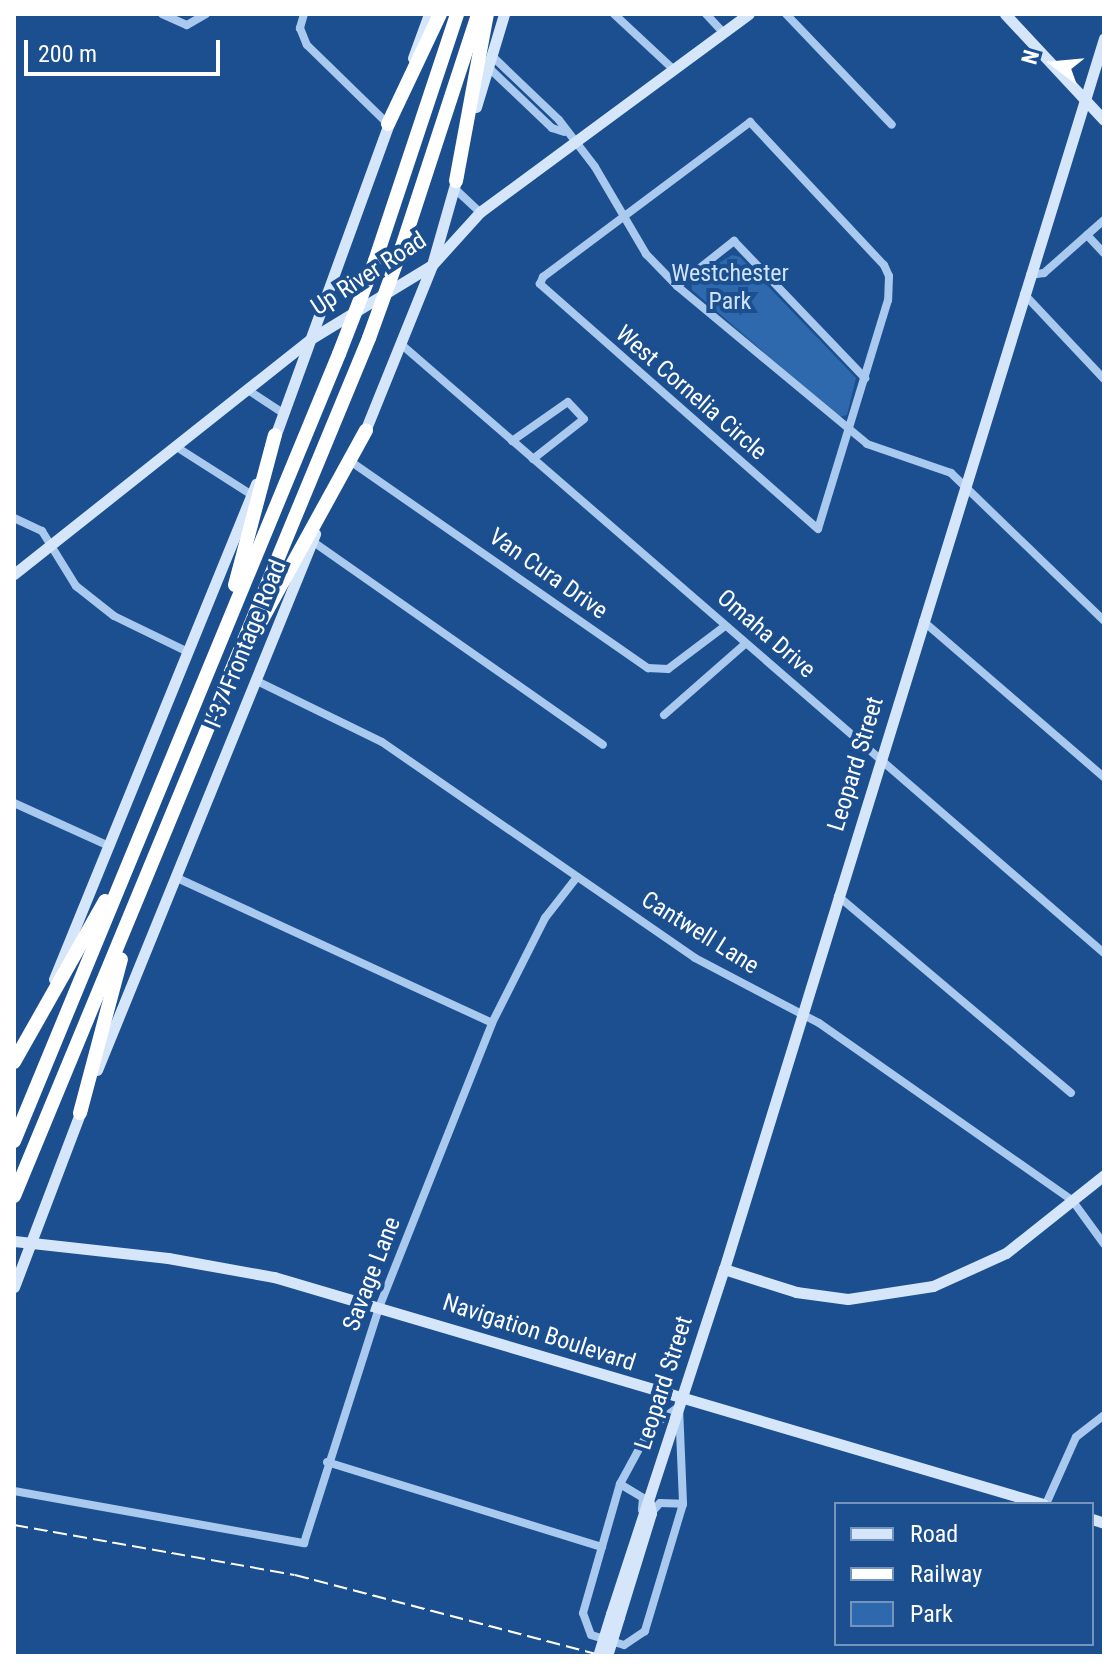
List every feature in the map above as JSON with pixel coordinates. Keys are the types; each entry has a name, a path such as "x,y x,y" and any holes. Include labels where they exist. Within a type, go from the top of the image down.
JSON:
{"highway":[{"path":"388,124 440,14"},
{"path":"14,1141 339,354 375,261 457,14"},
{"path":"14,1196 369,338 478,14"},
{"path":"455,185 487,14"},
{"path":"202,740 310,525 366,430"},
{"path":"203,686 275,435"},
{"path":"14,1062 136,845"},
{"path":"80,1113 135,907"}],"main road":[{"path":"14,1062 109,846 252,495 429,14"},
{"name":"I-37 Frontage Road","path":"14,1287 34,1244 80,1113 312,541 366,430 402,345 432,265 504,14"},
{"name":"Up River Road","path":"14,574 312,338 432,265 480,212 749,14"},
{"path":"1005,14 1104,120"},
{"name":"Leopard Street","path":"598,1656 615,1615 724,1269 1104,38"},
{"path":"724,1269 796,1292 848,1299 889,1296 966,1274 1006,1253 1104,1175"},
{"name":"Navigation Boulevard","path":"14,1241 236,1269 380,1305 681,1402 1038,1502"},
{"name":"Leopard Street","path":"607,1656 615,1615"}],"street":[{"path":"162,14 187,25 206,14"},
{"path":"304,14 300,28 307,45 388,124"},
{"path":"614,14 674,70"},
{"path":"706,14 724,33"},
{"path":"786,14 892,125"},
{"path":"489,60 552,128 564,132 575,142 622,219 677,286 848,431 891,455 951,473 1104,621"},
{"path":"622,219 750,122 884,265 890,287 848,431"},
{"path":"455,185 480,212"},
{"name":"West Cornelia Circle","path":"622,219 543,277 540,284 818,529 848,431"},
{"path":"1030,275 1044,273 1104,220"},
{"path":"1087,235 1104,253"},
{"path":"677,286 734,241 865,378"},
{"path":"1024,294 1104,379"},
{"name":"Omaha Drive","path":"402,345 1104,953"},
{"path":"248,390 283,413"},
{"path":"512,441 568,402 584,419 533,459"},
{"path":"175,446 252,495"},
{"name":"Van Cura Drive","path":"350,461 648,668 668,669 725,626"},
{"path":"14,518 42,531 76,586 114,616 188,652"},
{"path":"312,541 603,745"},
{"path":"922,621 1104,777"},
{"path":"664,715 745,644"},
{"name":"Cantwell Lane","path":"255,680 382,742 695,958 803,1015 1072,1200 1104,1244"},
{"path":"14,803 109,846"},
{"path":"175,877 492,1023"},
{"name":"Savage Lane","path":"14,1491 304,1543 327,1462 380,1305 492,1023 539,929 577,877"},
{"path":"838,896 1071,1093"},
{"path":"681,1402 683,1504 645,1631 624,1645 591,1635 584,1625 620,1484 651,1427 681,1402"},
{"path":"1046,1502 1076,1437 1104,1415"},
{"path":"327,1462 602,1547"},
{"path":"620,1484 643,1498 648,1509 660,1503 683,1504"}],"green space":[{"name":"Westchester Park","path":"732,255 740,257 856,378 847,415 839,417 692,290 691,280"}],"railway":[{"path":"14,1525 295,1575 603,1656"}]}
